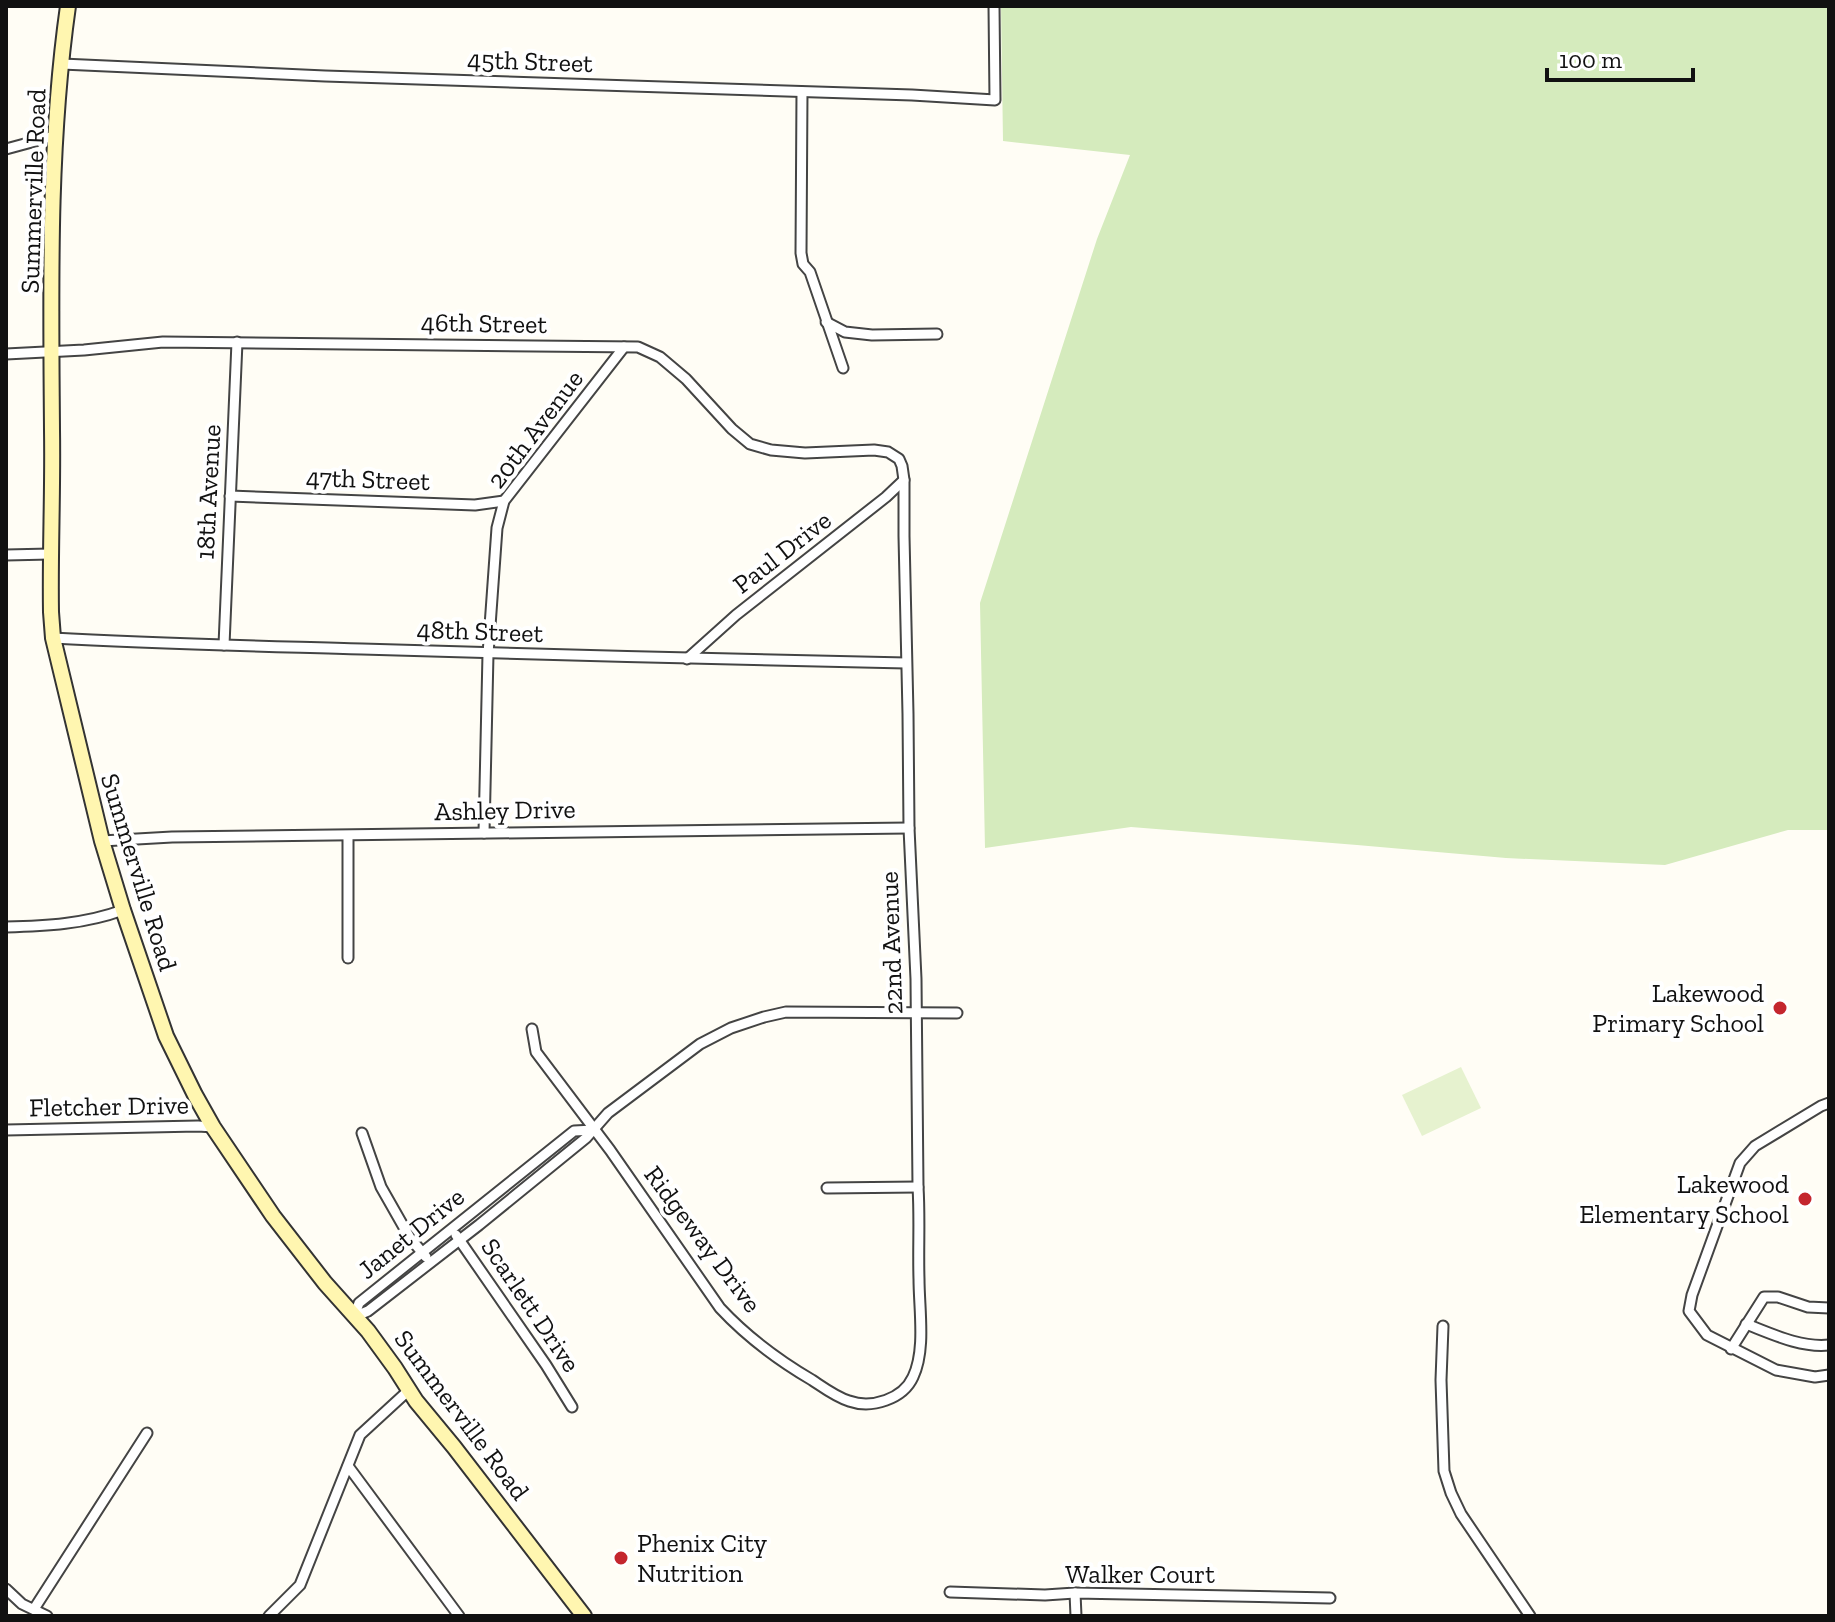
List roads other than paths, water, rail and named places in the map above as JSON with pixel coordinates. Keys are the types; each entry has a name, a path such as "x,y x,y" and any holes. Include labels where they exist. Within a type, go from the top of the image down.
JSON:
{"main road":[{"name":"Summerville Road","path":"68,6 54,136 51,229 51,612 53,638 102,841 123,910 166,1036 213,1127 273,1216 325,1283 368,1331 409,1390 584,1616"}],"street":[{"name":"45th Street","path":"62,64 995,100 994,6"},
{"path":"802,92 801,253 843,368"},
{"path":"6,149 54,136"},
{"path":"826,322 845,332 872,335 937,334"},
{"name":"46th Street","path":"6,354 163,342 638,347 660,357 686,379 750,444 794,452 888,452 899,459 904,480"},
{"name":"18th Avenue","path":"224,645 237,342"},
{"name":"20th Avenue","path":"484,833 488,654 496,539 504,501 624,347"},
{"name":"Paul Drive","path":"687,659 736,615 904,480"},
{"name":"22nd Avenue","path":"896,1395 913,1379 920,1356 920,1219 909,828 904,480"},
{"name":"47th Street","path":"230,496 475,505 504,501"},
{"path":"6,555 50,554"},
{"name":"48th Street","path":"53,638 488,654 906,663"},
{"name":"Ashley Drive","path":"102,841 172,837 909,828"},
{"path":"348,836 348,958"},
{"path":"6,927 47,926 123,910"},
{"name":"Janet Drive","path":"354,1317 368,1311 431,1262 594,1130 608,1113 700,1044 731,1028 786,1012 957,1013"},
{"name":"Ridgeway Drive","path":"532,1029 536,1052 720,1308 736,1325 800,1373 850,1402 874,1403 896,1395"},
{"path":"1829,1103 1755,1146 1740,1163 1689,1311 1707,1335 1776,1370 1815,1377 1829,1375"},
{"name":"Fletcher Drive","path":"6,1130 213,1127"},
{"name":"Janet Drive","path":"354,1317 359,1303 574,1131 594,1130"},
{"path":"362,1133 381,1187 410,1238 431,1262"},
{"path":"827,1188 918,1187"},
{"name":"Scarlett Drive","path":"452,1229 572,1407"},
{"path":"1731,1349 1764,1297 1778,1297 1808,1307 1829,1308"},
{"path":"1746,1324 1786,1340 1829,1345"},
{"path":"1443,1326 1444,1471 1461,1514 1530,1616"},
{"path":"269,1616 300,1585 360,1435 409,1390"},
{"path":"34,1609 147,1433"},
{"path":"348,1466 458,1616"},
{"path":"6,1589 22,1604 47,1616"},
{"name":"Walker Court","path":"950,1592 1330,1598"},
{"path":"1075,1593 1076,1616"}],"place":[{"name":"Lakewood Primary School","path":"1780,1008"},
{"name":"Lakewood Elementary School","path":"1805,1199"},
{"name":"Phenix City Nutrition","path":"621,1558"}]}
